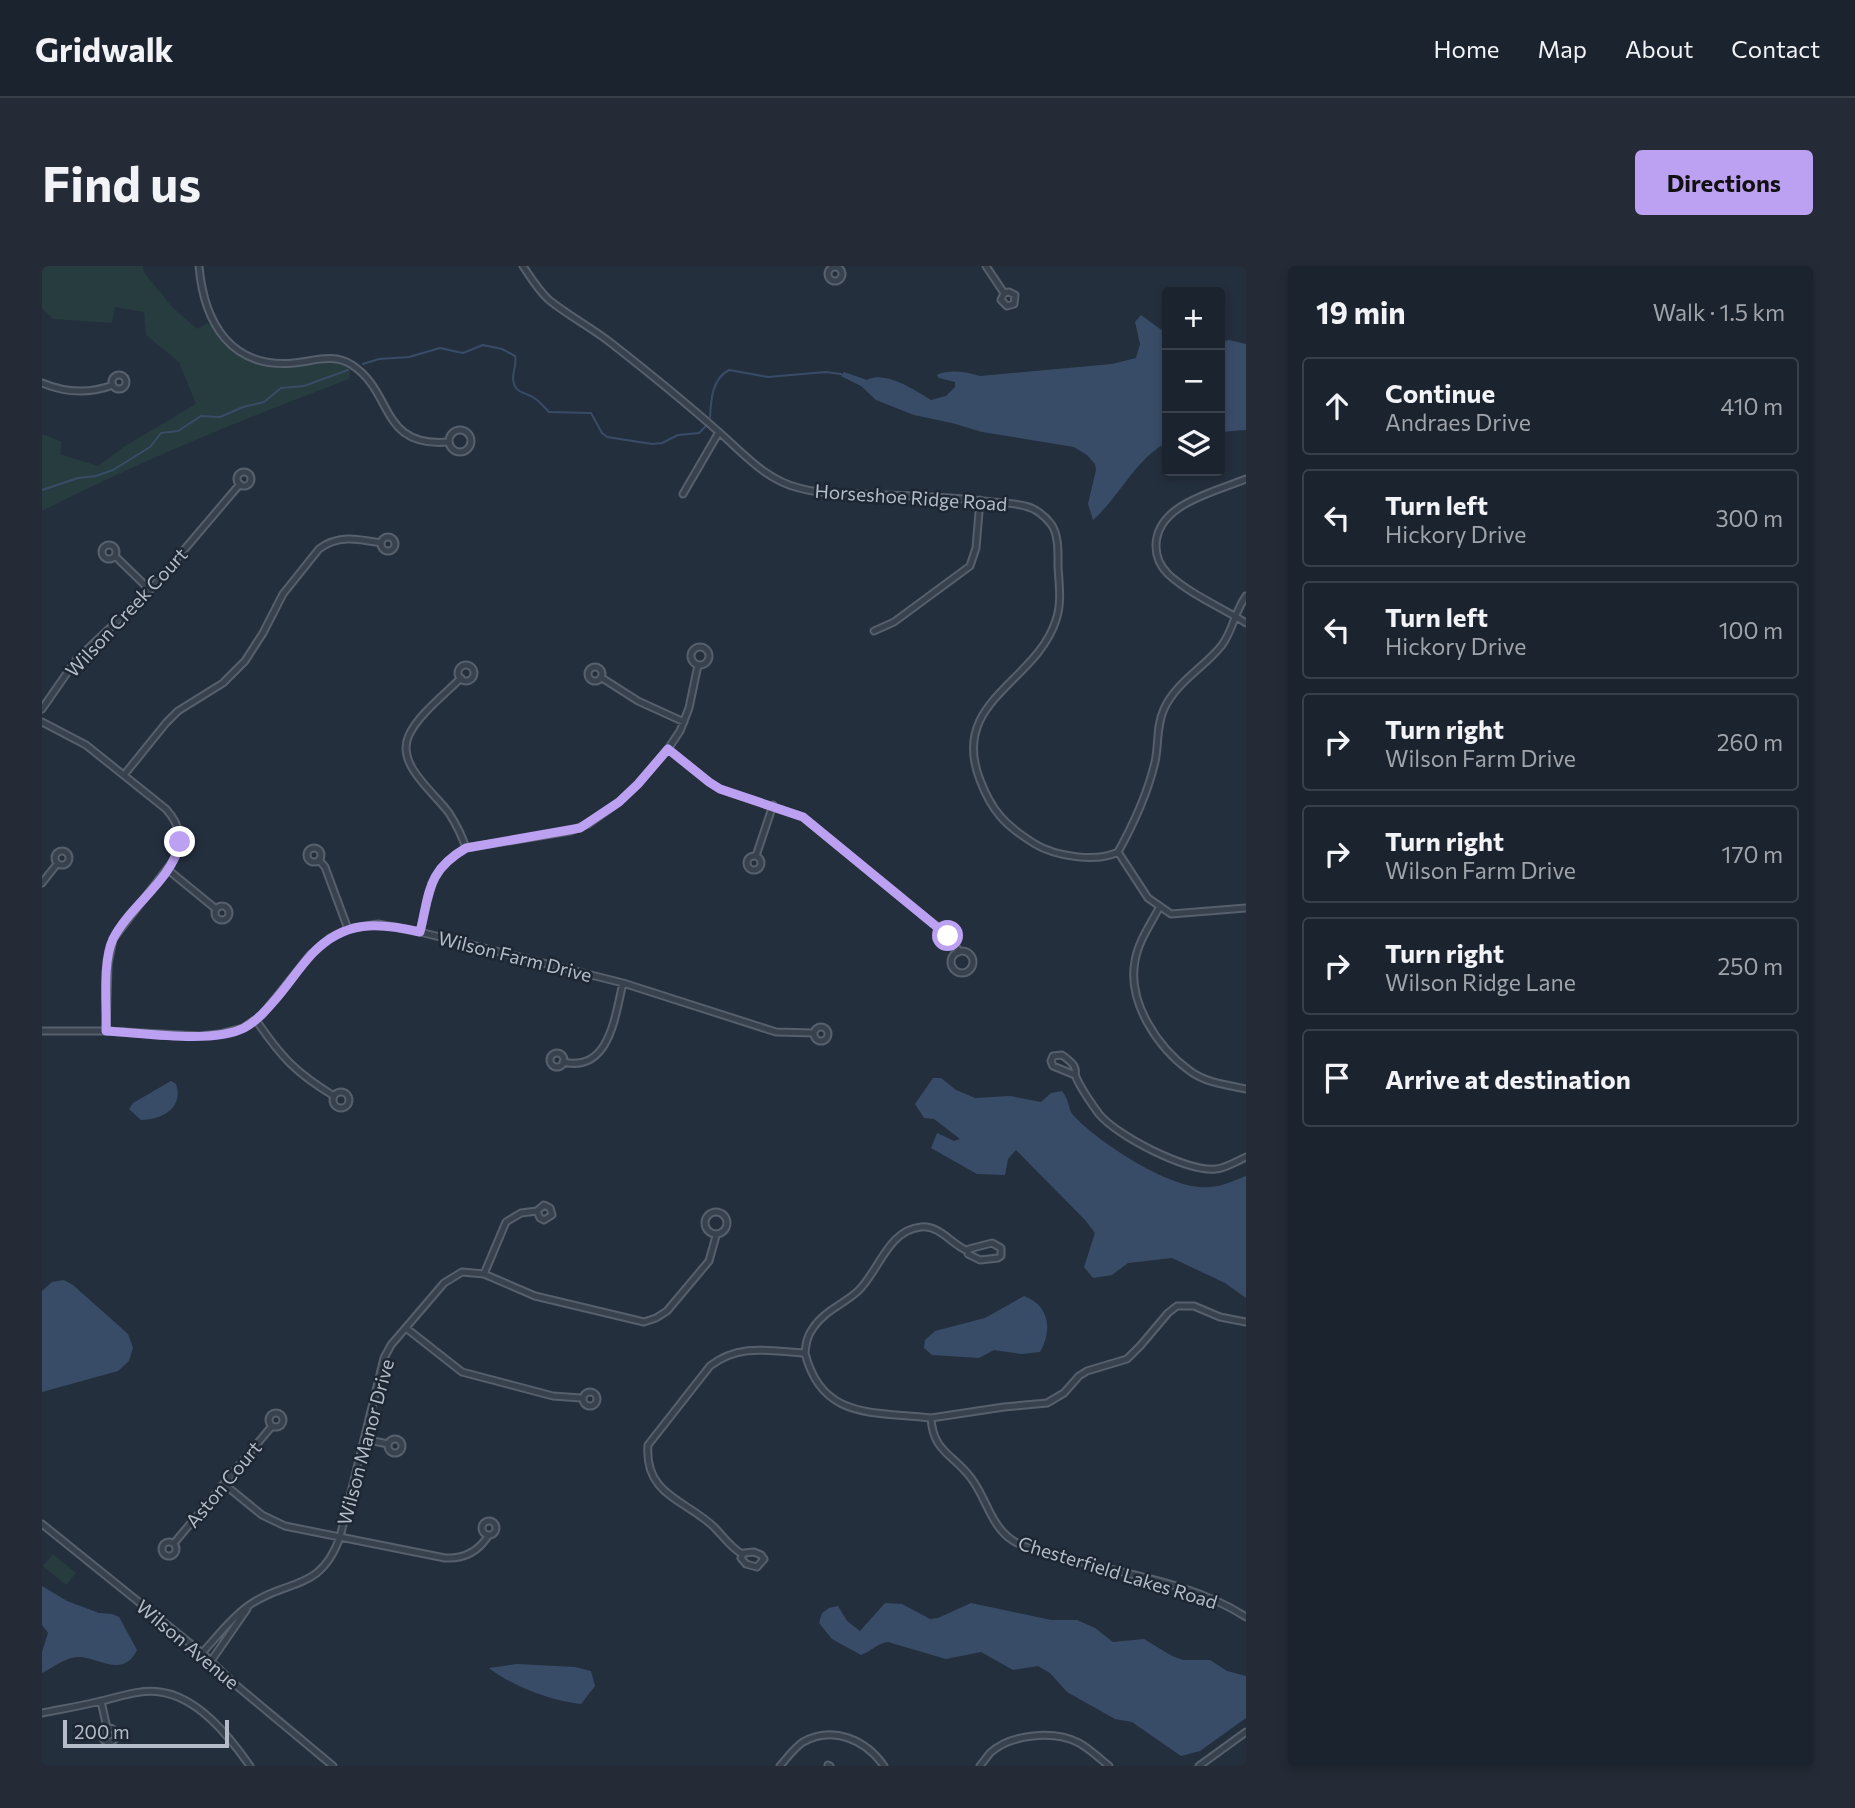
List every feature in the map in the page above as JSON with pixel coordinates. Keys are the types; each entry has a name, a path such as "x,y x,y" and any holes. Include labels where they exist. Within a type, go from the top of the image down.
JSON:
{"street":[{"path":"199,266 211,319 235,349 255,360 272,363 343,360 368,379 388,417 402,431 421,442 449,442"},
{"name":"Horseshoe Ridge Road","path":"523,266 537,288 549,299 610,342 757,467 795,488 829,495 980,500 1025,506 1035,510 1050,523 1057,544 1060,598 1056,621 1041,646 978,720 973,748 975,767 999,817 1040,847 1092,859 1118,852"},
{"path":"986,266 1004,293"},
{"path":"42,383 76,391 113,385"},
{"path":"458,430 464,431 470,438 470,445 462,451 452,448 449,442 450,436 458,430"},
{"path":"683,494 719,432"},
{"path":"1246,480 1184,505 1168,516 1157,536 1157,557 1167,573 1180,584 1246,623"},
{"name":"Wilson Creek Court","path":"42,709 66,672 83,652 150,590 240,484"},
{"path":"874,631 894,622 925,596 970,566 976,548 980,500"},
{"path":"124,775 178,711 223,682 245,661 263,634 283,594 319,549 327,543 343,538 381,543"},
{"path":"115,556 150,590"},
{"path":"1246,596 1223,643 1164,707 1157,730 1155,760 1147,786 1118,852 1148,898 1160,908 1177,914 1246,908"},
{"path":"420,932 434,877 446,860 466,848 580,828 619,802 638,784 668,749 684,722 698,666"},
{"path":"461,678 414,727 406,750 409,763 449,814 466,848"},
{"path":"602,678 638,701 684,722"},
{"path":"42,722 77,740 166,808 180,831 179,848 167,869 113,939 108,964 106,1031"},
{"path":"668,749 720,789 803,817 953,940 959,952"},
{"path":"756,856 773,805"},
{"path":"319,860 325,867 348,929"},
{"path":"42,883 57,864"},
{"path":"167,869 216,909"},
{"path":"1160,908 1139,944 1133,974 1135,991 1147,1023 1191,1072 1209,1081 1246,1089"},
{"name":"Wilson Farm Drive","path":"42,1031 199,1036 243,1028 256,1020 310,955 330,938 348,929 378,924 623,983 776,1032 814,1033"},
{"path":"959,952 969,954 973,959 971,969 965,973 955,971 952,965 954,956 959,952"},
{"path":"564,1062 585,1062 601,1051 609,1039 623,983"},
{"path":"256,1020 286,1061 310,1082 334,1096"},
{"path":"1075,1075 1053,1066 1053,1056 1062,1055 1073,1064 1075,1075 1100,1115 1134,1142 1207,1169 1215,1170 1246,1157"},
{"path":"484,1274 506,1222 521,1213 537,1211"},
{"name":"Wilson Manor Drive","path":"202,1653 237,1615 250,1605 314,1576 328,1563 340,1537 384,1358 391,1345 448,1279 462,1272 484,1274 535,1296 644,1322 667,1311 709,1261 716,1236 727,1226 724,1216 718,1212 712,1213 706,1222 707,1228 716,1236"},
{"path":"968,1251 973,1247 992,1243 999,1245 1002,1251 998,1258 986,1261 973,1258 968,1251 930,1228 920,1227 902,1235 889,1247 861,1289 829,1311 814,1326 806,1341 805,1353 814,1380 833,1400 845,1407 873,1414 931,1418 1004,1407 1048,1404 1087,1371 1127,1359 1177,1306 1194,1306 1220,1317 1246,1322"},
{"path":"406,1328 462,1372 553,1396 581,1398"},
{"path":"742,1554 731,1548 713,1527 667,1495 650,1468 648,1445 710,1366 723,1357 754,1349 805,1353"},
{"name":"Chesterfield Lakes Road","path":"931,1418 936,1443 971,1479 1001,1530 1013,1541 1090,1565 1200,1593 1246,1617"},
{"name":"Aston Court","path":"175,1542 272,1426"},
{"path":"364,1439 388,1444"},
{"path":"224,1484 275,1523 340,1537 453,1559 477,1549 488,1536"},
{"name":"Wilson Avenue","path":"42,1524 202,1653 237,1686 333,1766"},
{"path":"211,1661 250,1605"},
{"path":"42,1713 139,1692 160,1692 192,1704 202,1712 237,1747 250,1766"},
{"path":"101,1701 107,1728"},
{"path":"1199,1766 1246,1732"},
{"path":"780,1766 801,1743 812,1738 836,1734 857,1741 870,1750 884,1766"},
{"path":"980,1766 1001,1746 1033,1737 1050,1736 1079,1743 1109,1766"}],"green space":[{"path":"42,266 143,266 144,272 172,307 197,329 208,323 231,350 251,362 274,368 326,363 343,365 351,368 349,379 194,441 42,511 42,434 62,442 60,454 98,466 125,446 196,404 179,362 146,335 144,312 115,307 112,323 53,319 42,308"},
{"path":"53,1554 76,1573 66,1585 43,1566"}],"water":[{"path":"1141,315 1162,330 1162,445 1145,459 1093,520 1088,504 1095,464 1074,447 982,432 914,415 876,400 861,386 841,376 844,372 867,380 891,380 931,400 946,396 955,387 955,382 937,375 947,372 980,376 1112,364 1136,358 1140,344 1135,322"},
{"path":"1225,341 1246,344 1246,430 1225,432"},
{"path":"933,1078 941,1078 956,1090 975,1098 1010,1096 1041,1102 1051,1093 1062,1091 1073,1115 1098,1137 1150,1170 1184,1184 1212,1187 1246,1176 1246,1298 1225,1283 1172,1258 1128,1263 1112,1275 1093,1278 1084,1267 1095,1233 1016,1150 1008,1159 1005,1175 977,1174 931,1148 937,1133 954,1141 960,1139 934,1119 924,1118 915,1104"},
{"path":"171,1081 176,1084 177,1100 163,1115 141,1120 129,1109 133,1103"},
{"path":"64,1280 128,1334 133,1348 129,1361 118,1371 42,1392 42,1291 52,1282"},
{"path":"1024,1296 1039,1305 1046,1319 1046,1335 1040,1352 1021,1354 994,1350 979,1358 932,1355 924,1348 925,1340 935,1331 985,1318"},
{"path":"42,1586 67,1601 119,1617 137,1650 131,1659 118,1665 73,1657 42,1673 42,1652 48,1633 42,1625"},
{"path":"885,1603 902,1604 930,1619 971,1603 1051,1620 1077,1620 1095,1628 1113,1642 1144,1639 1183,1660 1210,1660 1227,1671 1246,1676 1246,1718 1200,1751 1181,1756 1132,1722 1115,1719 1067,1692 1050,1673 1038,1666 1013,1670 981,1652 946,1659 888,1642 861,1655 832,1639 819,1623 822,1613 838,1606 847,1621 860,1631"},
{"path":"517,1664 575,1667 591,1671 595,1686 581,1704 569,1702 520,1687 489,1668"}],"waterway":[{"path":"363,364 379,359 409,357 440,348 463,353 483,345 502,349 515,356 513,378 518,390 533,397 549,412 591,413 607,437 662,443 678,435 699,433 707,425"},
{"path":"42,490 113,470 150,447 161,433 178,431 201,416 220,417 264,402 281,388 304,386 348,370"},
{"path":"710,417 716,384 729,370 768,377 826,372 841,374"}],"route":[{"path":"180,842 173,861 113,939 108,964 106,1031 199,1036 243,1028 262,1015 310,955 330,938 348,929 375,924 420,932 434,877 441,865 451,857 466,848 580,828 619,802 668,749 720,789 798,813 948,936"}]}
